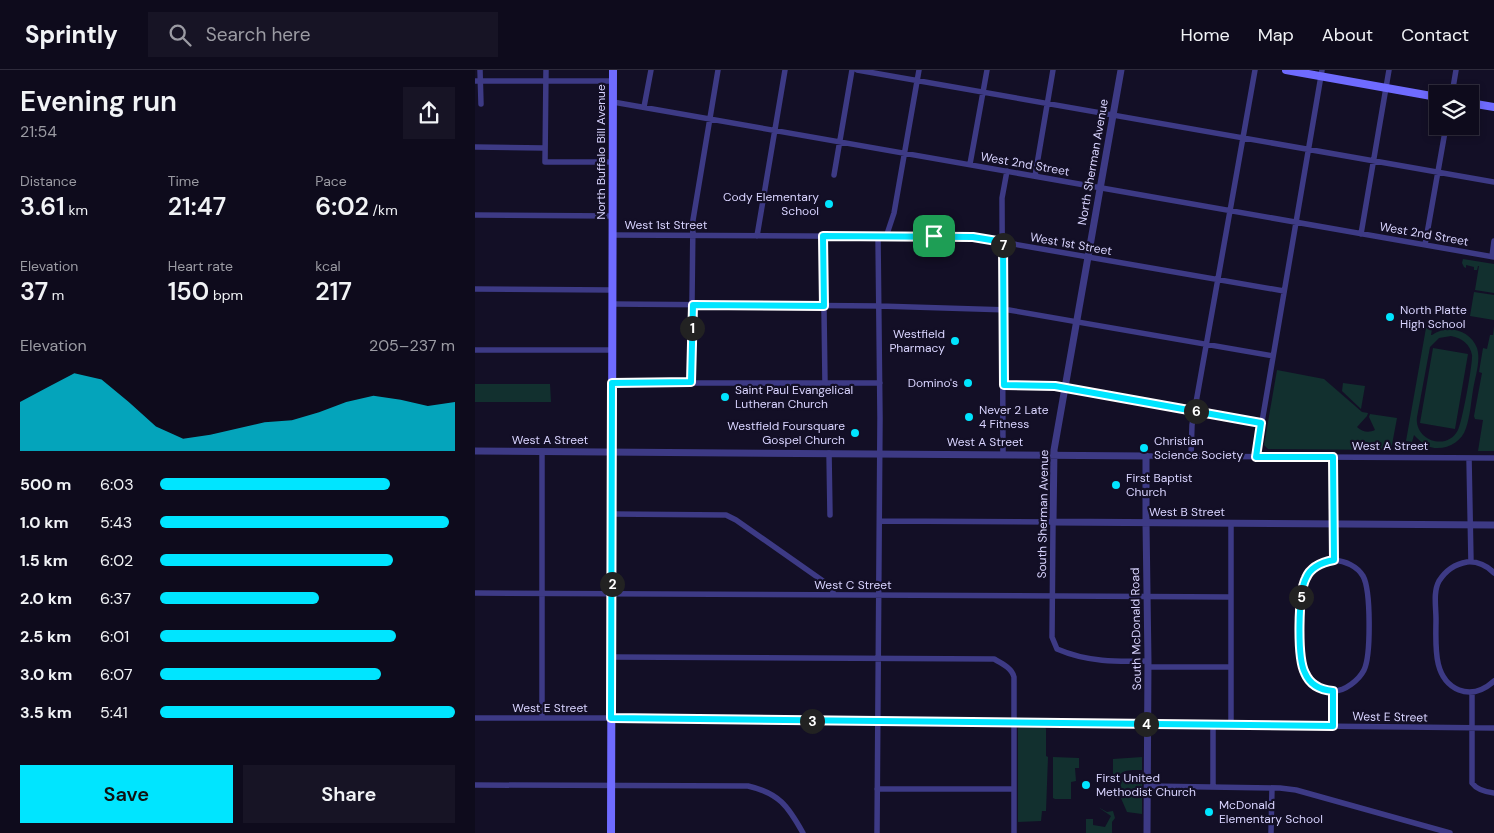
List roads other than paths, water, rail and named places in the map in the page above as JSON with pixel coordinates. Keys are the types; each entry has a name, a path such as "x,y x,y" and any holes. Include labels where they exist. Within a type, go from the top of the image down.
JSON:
{"main road":[{"name":"North Buffalo Bill Avenue","path":"611,833 613,70"},
{"path":"1286,70 1322,73 1429,96"},
{"path":"1479,104 1494,107"}],"street":[{"path":"480,70 477,81 481,104"},
{"path":"546,70 545,162 612,162"},
{"path":"644,107 651,70"},
{"path":"691,382 693,220 718,70"},
{"path":"757,236 785,70"},
{"path":"834,175 853,70"},
{"path":"857,70 1048,102 1494,182"},
{"path":"886,237 894,213 919,70"},
{"path":"970,164 987,70"},
{"path":"1035,176 1053,70"},
{"name":"North Sherman Avenue","path":"1088,257 1121,70"},
{"path":"1191,456 1192,425 1255,70"},
{"path":"1361,234 1389,70"},
{"path":"1454,85 1456,70"},
{"path":"1256,457 1322,73"},
{"path":"477,81 613,81"},
{"name":"West 2nd Street","path":"613,102 1493,256"},
{"path":"1425,245 1444,135"},
{"path":"475,147 544,148"},
{"path":"1003,454 1003,198 1007,171"},
{"name":"West 1st Street","path":"475,215 612,216"},
{"name":"West 1st Street","path":"612,235 973,237 1285,291"},
{"path":"823,236 825,383"},
{"path":"877,833 880,521 878,237"},
{"path":"1493,256 1494,241"},
{"name":"South Sherman Avenue","path":"1088,257 1054,454 1052,637 1057,649 1071,654 1101,661 1148,664"},
{"path":"475,289 612,290"},
{"path":"612,304 879,306 1003,310 1273,356"},
{"path":"475,350 612,350"},
{"path":"612,383 880,383"},
{"path":"1004,385 1034,384 1065,388 1261,423"},
{"name":"West A Street","path":"475,451 1494,458"},
{"path":"542,718 543,452"},
{"path":"829,453 830,515"},
{"name":"South McDonald Road","path":"1147,456 1147,833"},
{"path":"1333,457 1334,560"},
{"path":"1469,458 1471,562"},
{"path":"612,514 726,515 736,520 833,588 833,595"},
{"name":"West B Street","path":"880,521 1494,525"},
{"path":"1231,524 1231,725"},
{"path":"1334,560 1354,567 1364,578 1368,593 1369,630 1367,661 1364,671 1358,679 1340,690 1333,691 1324,690 1316,686 1305,674 1300,656 1300,632 1301,595 1306,577 1313,568 1323,562 1334,560"},
{"path":"1494,573 1486,566 1471,562 1457,564 1439,581 1436,596 1437,658 1440,672 1445,680 1454,688 1472,693 1481,690 1494,681"},
{"name":"West C Street","path":"475,593 1231,597"},
{"path":"611,657 993,659 1014,673 1014,833"},
{"path":"1148,664 1231,667"},
{"path":"1333,691 1333,726"},
{"path":"1472,693 1471,783 1474,787 1494,793"},
{"name":"West E Street","path":"475,718 1494,728"},
{"path":"1213,725 1213,787"},
{"path":"475,785 748,786 763,790 780,799 803,833"},
{"path":"1147,786 1296,790 1431,830 1450,833"},
{"path":"1271,833 1272,788"},
{"path":"877,789 1014,789"}],"place":[{"name":"Cody Elementary School","path":"829,204"},
{"name":"North Platte High School","path":"1390,317"},
{"name":"Westfield Pharmacy","path":"955,341"},
{"name":"Domino's","path":"968,383"},
{"name":"Saint Paul Evangelical Lutheran Church","path":"725,397"},
{"name":"Never 2 Late 4 Fitness","path":"969,417"},
{"name":"Westfield Foursquare Gospel Church","path":"855,433"},
{"name":"Christian Science Society","path":"1144,448"},
{"name":"First Baptist Church","path":"1116,485"},
{"name":"First United Methodist Church","path":"1086,785"},
{"name":"McDonald Elementary School","path":"1209,812"}]}
